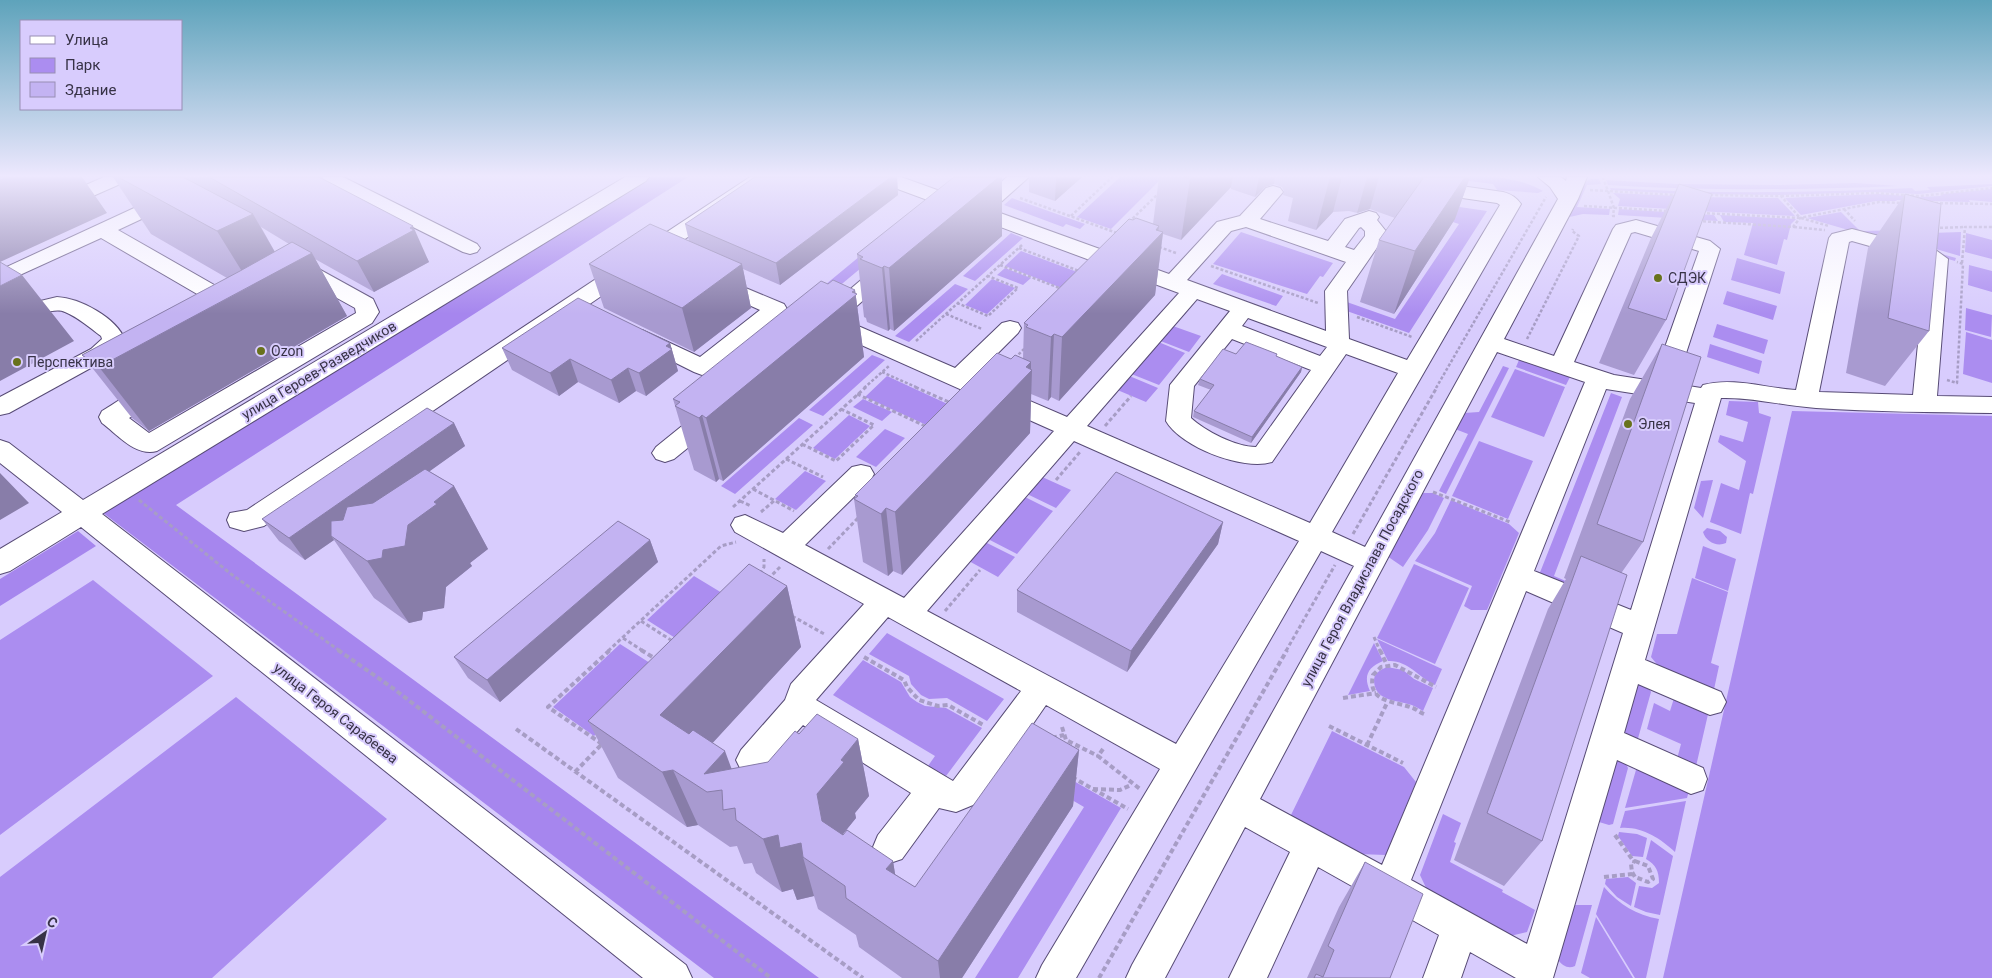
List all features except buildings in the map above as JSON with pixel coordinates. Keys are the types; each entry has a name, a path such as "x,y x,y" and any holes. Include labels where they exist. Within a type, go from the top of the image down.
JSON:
{"street":[{"path":"0,231 19,223"},
{"path":"0,278 102,230 123,223"},
{"path":"419,223 470,248"},
{"name":"улица Героев-Разведчиков","path":"0,563 563,223"},
{"path":"240,520 244,522 254,519 574,304 660,257 704,223"},
{"path":"1008,223 1412,370"},
{"path":"752,760 800,706 802,693 845,646 908,614 1077,438 1224,226 1239,223"},
{"path":"1252,223 1359,259"},
{"path":"1332,250 1353,223"},
{"path":"1244,309 1182,385 1178,421 1182,426 1211,443 1248,456 1263,456 1340,344 1336,291 1376,233 1370,223"},
{"path":"1055,978 1500,223"},
{"name":"улица Героя Владислава Посадского","path":"1145,978 1489,342 1558,223"},
{"path":"1561,366 1623,229 1627,227 1640,227 1703,245 1710,249 1662,391"},
{"path":"102,230 251,313"},
{"path":"1806,399 1839,238 1852,235 1922,253 1937,259 1924,403"},
{"path":"178,379 111,417 148,446 364,318 368,312 365,304 303,279 277,255"},
{"path":"904,255 814,322 901,354 984,390 1077,438 1370,561"},
{"path":"625,329 702,366 776,309 696,273"},
{"path":"0,327 55,303 66,304 111,332 114,340 98,354 0,407"},
{"path":"574,304 599,317"},
{"path":"1227,329 1326,367"},
{"path":"958,379 1005,332"},
{"path":"1489,342 1598,379 1662,391 1709,397"},
{"path":"1390,888 1598,379"},
{"path":"1238,805 1545,974 1606,740 1711,392 1751,392 1806,399 1992,405"},
{"path":"665,454 726,404"},
{"name":"улица Героя Сарабеева","path":"0,448 673,978"},
{"path":"789,554 813,521 861,474"},
{"path":"740,519 789,554 908,614 1180,763"},
{"path":"1518,576 1640,627"},
{"path":"1628,666 1710,702"},
{"path":"800,706 951,798 961,796 1042,688"},
{"path":"1606,740 1691,779"},
{"path":"890,847 934,789"},
{"path":"1248,978 1311,845"},
{"path":"1442,978 1460,927"}],"path":[{"path":"1126,226 1129,223"},
{"path":"1353,534 1556,223"},
{"path":"1520,352 1579,236 1572,231 1572,223"},
{"path":"1731,223 1793,227 1796,223"},
{"path":"1928,228 1992,227"},
{"path":"1963,264 1965,228"},
{"path":"602,744 548,707 721,546 740,519 753,489 1036,233"},
{"path":"1019,248 1095,277 1119,233"},
{"path":"1000,265 1069,292"},
{"path":"957,303 988,316 1018,288 988,276"},
{"path":"946,314 1005,332"},
{"path":"1012,361 1032,342"},
{"path":"882,372 965,409 984,390"},
{"path":"857,394 933,430"},
{"path":"1103,429 1130,396"},
{"path":"802,444 836,461 874,425 841,409"},
{"path":"1056,480 1077,438"},
{"path":"786,459 823,477"},
{"path":"753,489 813,521"},
{"path":"1435,492 1510,522"},
{"path":"144,493 136,498 231,574 394,689 771,978"},
{"path":"740,519 762,512 775,500"},
{"path":"755,579 764,567 860,516"},
{"path":"766,581 789,554"},
{"path":"1099,978 1337,563"},
{"path":"908,614 980,570"},
{"path":"787,612 904,680 907,688 919,700 938,706 948,705 1005,738"},
{"path":"641,621 678,644"},
{"path":"1374,637 1387,665"},
{"path":"623,638 660,662"},
{"path":"1424,714 1406,706 1397,706 1387,702 1376,693 1371,681 1372,674 1377,668 1387,665 1404,668 1415,677 1436,687"},
{"path":"1343,698 1376,693"},
{"path":"1367,746 1387,702"},
{"path":"1329,726 1403,763"},
{"path":"1062,727 1066,740 1112,764 1131,784 1140,790"},
{"path":"516,729 863,978"},
{"path":"1048,738 1064,735"},
{"path":"574,772 608,737"},
{"path":"1098,756 1103,750"},
{"path":"1069,773 1075,779 1128,809"},
{"path":"1092,788 1120,790 1131,784"},
{"path":"1615,835 1634,862"},
{"path":"1604,876 1632,874 1641,881 1648,882 1653,879 1653,873 1649,867 1642,862 1634,862"},
{"path":"1632,874 1631,864 1634,862"}],"green space":[{"path":"901,223 915,223 819,303 808,299"},
{"path":"1051,223 1085,224 1080,229 1066,224 1063,227"},
{"path":"1093,223 1117,223 1111,229"},
{"path":"1455,223 1480,223 1409,333 1344,310 1344,301 1395,319 1459,224"},
{"path":"1743,223 1792,223 1787,240 1784,239 1777,265 1744,255 1753,223"},
{"path":"1823,223 1852,223 1860,231 1920,230 1927,250 1956,258 1955,261"},
{"path":"1241,232 1333,263 1323,277 1320,276 1307,294 1213,264"},
{"path":"1961,232 1960,256 1929,247 1931,233"},
{"path":"1011,233 1023,238 975,281 963,276"},
{"path":"1966,233 1992,240 1992,259 1965,252"},
{"path":"1021,251 1088,276 1072,292 1005,266"},
{"path":"1737,258 1785,272 1780,294 1731,280"},
{"path":"1969,265 1992,271 1992,292 1968,285"},
{"path":"1005,268 1031,278 1023,285 997,275"},
{"path":"1222,274 1283,296 1276,306 1213,284"},
{"path":"992,279 1015,288 987,314 965,305"},
{"path":"955,284 968,289 909,342 895,336"},
{"path":"1727,291 1777,306 1773,320 1723,304"},
{"path":"1966,308 1992,315 1991,337 1965,330"},
{"path":"1717,324 1768,340 1764,354 1713,337"},
{"path":"1170,325 1201,336 1189,352 1158,340"},
{"path":"1966,332 1992,340 1992,383 1963,374"},
{"path":"1156,341 1185,353 1159,385 1129,373"},
{"path":"1710,344 1762,361 1759,374 1707,357"},
{"path":"872,355 885,360 823,416 809,410"},
{"path":"1519,360 1570,377 1566,385 1516,367"},
{"path":"1503,366 1509,368 1446,494 1439,491 1468,434 1455,429 1464,413 1479,412"},
{"path":"1515,369 1565,387 1544,437 1491,417"},
{"path":"1127,375 1158,388 1146,402 1115,389"},
{"path":"887,376 954,407 933,428 865,397"},
{"path":"1611,393 1622,397 1554,576 1606,598 1539,575"},
{"path":"863,399 892,412 882,421 853,407"},
{"path":"1729,401 1758,402 1759,413 1771,417 1753,494 1750,493 1741,534 1710,522 1721,483 1739,490 1746,461 1718,442 1720,435 1743,442 1748,422 1726,415"},
{"path":"1792,411 1992,416 1992,978 1663,978"},
{"path":"849,415 870,426 835,459 813,448"},
{"path":"799,418 813,425 735,494 721,486"},
{"path":"885,429 905,438 876,467 856,457"},
{"path":"1479,441 1533,461 1508,519 1452,496"},
{"path":"805,471 826,481 796,510 775,499"},
{"path":"1040,476 1071,490 1056,508 1025,493"},
{"path":"1713,480 1703,518 1694,508 1701,481"},
{"path":"1420,493 1433,493 1444,498 1428,530 1403,567 1387,556"},
{"path":"1023,496 1053,511 1017,554 986,538"},
{"path":"1451,500 1509,524 1519,533 1487,610 1471,610 1464,606 1472,586 1415,561 1435,533"},
{"path":"1707,528 1720,531 1727,537 1726,543 1716,544 1709,541 1703,532"},
{"path":"983,541 1015,557 998,577 967,560"},
{"path":"1703,546 1736,559 1728,591 1695,578"},
{"path":"1414,564 1469,588 1435,664 1377,638"},
{"path":"694,576 727,596 680,641 647,620"},
{"path":"1692,578 1728,592 1711,663 1719,666 1713,694 1664,673 1651,657 1657,634 1677,634"},
{"path":"93,580 213,676 0,835 0,640"},
{"path":"887,633 1004,699 987,721 947,698 929,699 921,695 911,684 909,676 869,654"},
{"path":"1377,639 1442,669 1435,685 1407,666 1395,661 1388,661"},
{"path":"1374,643 1383,661 1370,669 1368,673 1367,681 1370,691 1348,695"},
{"path":"620,644 661,670 594,736 553,707"},
{"path":"863,660 901,682 910,697 917,702 925,706 946,708 982,728 946,776 928,766 935,756 833,695"},
{"path":"1387,667 1403,670 1414,679 1433,688 1423,711 1412,705 1382,696 1378,692 1375,688 1375,676"},
{"path":"1639,684 1649,688 1651,692 1637,742 1622,738 1635,685"},
{"path":"1675,695 1709,710 1694,775 1677,759 1681,744 1647,729 1654,703 1670,711"},
{"path":"236,697 387,819 212,978 0,978 0,877"},
{"path":"1332,731 1404,767 1416,782 1386,855 1358,854 1290,817"},
{"path":"1615,759 1626,764 1628,768 1613,824 1609,825 1596,819"},
{"path":"1638,763 1690,787 1687,798 1625,808"},
{"path":"1058,772 1121,808 1018,978 975,978 1084,807 1048,786"},
{"path":"1686,801 1675,852 1650,834 1635,829 1620,828 1625,811"},
{"path":"1443,814 1461,823 1454,842 1456,843 1450,862 1503,890 1502,892 1535,910 1527,932 1510,936 1428,892 1420,875"},
{"path":"1619,832 1637,834 1647,838 1643,857 1632,856 1618,836"},
{"path":"1651,840 1673,856 1660,915 1634,907 1639,886 1652,888 1659,883 1656,869 1646,859"},
{"path":"1628,877 1636,883 1631,906 1617,897 1605,884 1606,879"},
{"path":"1604,887 1629,908 1643,915 1659,919 1646,978 1635,978 1596,914"},
{"path":"1571,905 1592,905 1575,966 1568,967 1558,960"},
{"path":"1596,917 1633,978 1590,978 1581,973"}],"shaded area":[{"path":"565,223 617,223 176,505 819,978 714,978 98,509"},
{"path":"78,531 96,546 0,606 0,579"}],"place":[{"name":"СДЭК","path":"1658,278"},
{"name":"Ozon","path":"261,351"},
{"name":"Перспектива","path":"17,362"},
{"name":"Элея","path":"1628,424"}]}
